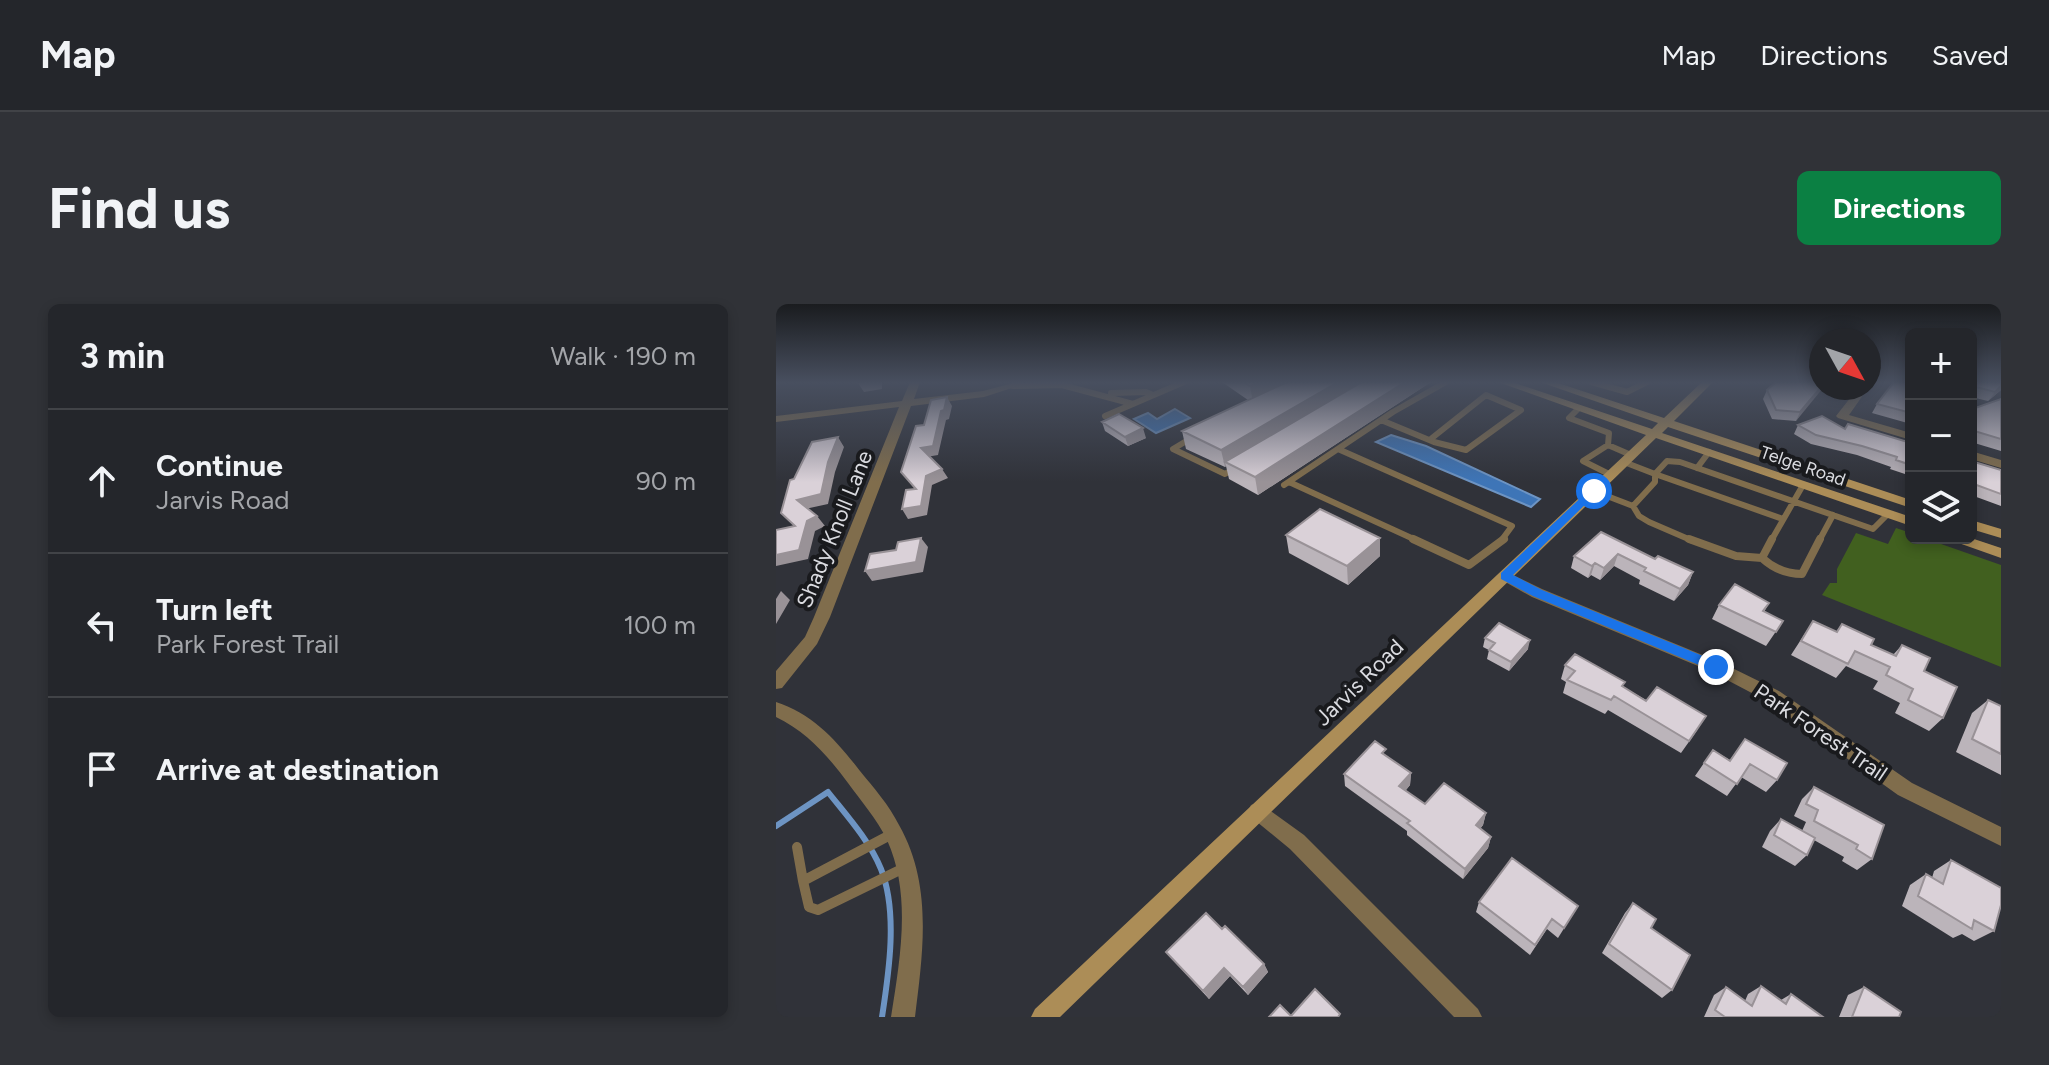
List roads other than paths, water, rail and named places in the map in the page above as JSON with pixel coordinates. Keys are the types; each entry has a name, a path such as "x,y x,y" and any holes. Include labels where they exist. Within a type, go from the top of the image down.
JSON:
{"main road":[{"name":"Telge Road","path":"1600,415 1905,520"},
{"name":"Telge Road","path":"1646,415 1905,502"},
{"name":"Jarvis Road","path":"1043,1017 1673,415"},
{"path":"1888,514 1893,498"},
{"path":"1977,526 2001,534"},
{"path":"1975,544 2001,553"}],"street":[{"name":"Shady Knoll Lane","path":"776,683 811,640 822,617 903,415"},
{"path":"1843,415 1905,435"},
{"path":"1977,457 2001,464"},
{"name":"Park Forest Trail","path":"1505,576 1537,593 1716,667 1773,696 1905,789 2001,837"},
{"path":"776,709 816,730 894,833 906,867 912,904 912,941 903,1017"},
{"path":"1258,811 1297,842 1470,1017"}],"lane":[{"path":"1338,449 1512,526 1504,539 1469,565 1287,483 1381,420 1389,415"},
{"path":"1432,438 1461,415"},
{"path":"1381,420 1466,450 1514,415"},
{"path":"1572,415 1569,418 1609,433"},
{"path":"1608,445 1609,433 1619,422"},
{"path":"1195,436 1173,449 1225,474 1238,466"},
{"path":"1608,445 1655,474 1783,519"},
{"path":"1608,445 1583,461 1611,475"},
{"path":"1697,468 1709,452"},
{"path":"1633,506 1655,482 1655,474 1667,461 1680,462 1873,529 1888,514"},
{"path":"1762,558 1803,485"},
{"path":"1594,491 1633,506 1639,516 1649,522 1740,558 1762,558 1776,569 1792,574 1802,574 1833,515"},
{"path":"803,881 894,833"},
{"path":"797,847 809,907 818,910 906,867"}],"water":[{"path":"1151,415 1157,419 1164,415 1190,418 1156,433 1134,419"},
{"path":"1391,435 1426,446 1540,499 1531,507 1376,442"}],"waterway":[{"path":"776,826 828,792 876,858 886,886 891,923 882,1017"}]}
